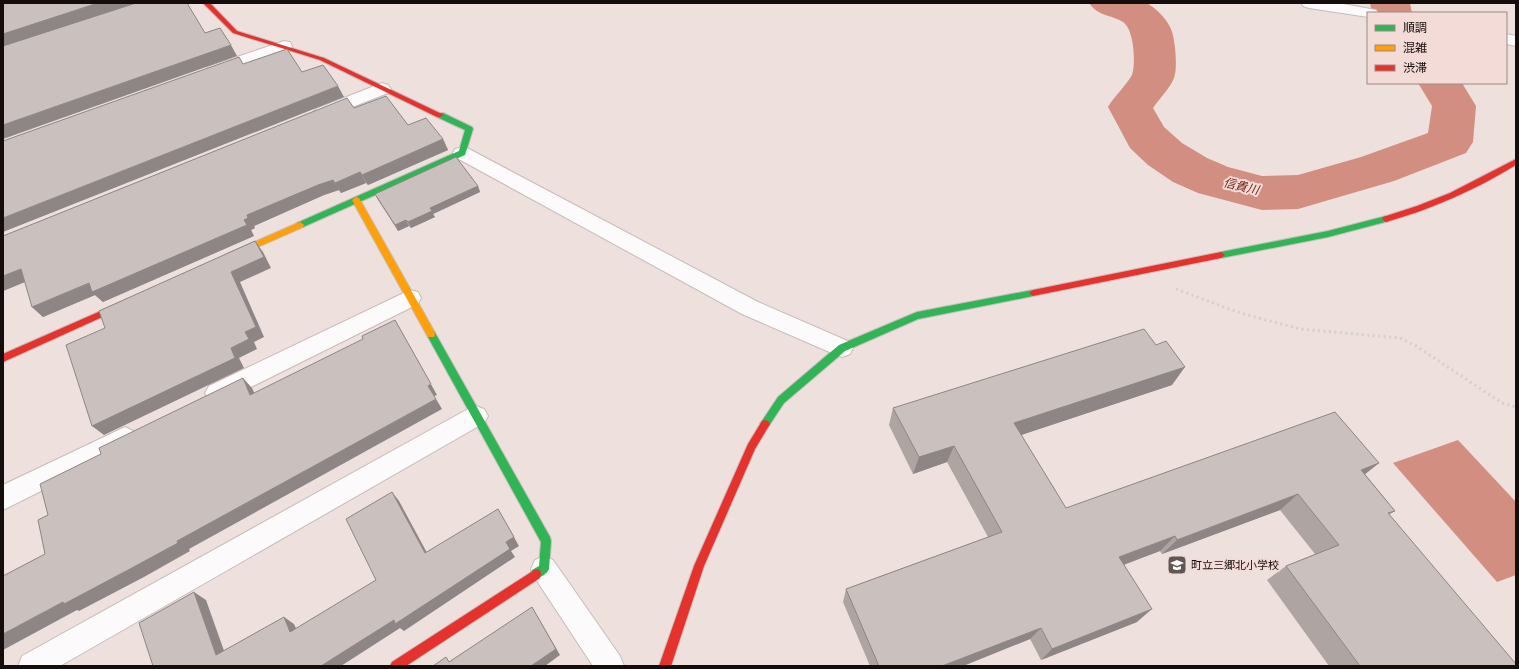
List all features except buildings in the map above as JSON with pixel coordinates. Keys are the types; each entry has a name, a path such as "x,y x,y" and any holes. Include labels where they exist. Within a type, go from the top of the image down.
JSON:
{"street":[{"path":"206,3 235,32 322,59 382,89 469,129 462,153 219,261"},
{"path":"1309,3 1367,13"},
{"path":"195,78 284,46"},
{"path":"309,119 382,89"},
{"path":"462,153 750,308 842,348"},
{"path":"665,666 699,566 751,446 781,400 842,348 917,316 1328,234 1416,211 1491,178 1516,162"},
{"path":"356,200 546,541 544,569 610,666"},
{"path":"3,358 140,296"},
{"path":"196,403 410,298"},
{"path":"32,666 476,416"},
{"path":"3,498 146,428"},
{"path":"396,666 544,569"}],"path":[{"path":"1171,288 1240,313 1300,329 1400,338 1416,346 1502,403 1516,407"}],"shaded area":[{"path":"1458,440 1516,502 1516,575 1497,582 1393,463"}],"waterway":[{"name":"信貴川","path":"1109,3 1138,14 1151,29 1155,59 1153,77 1130,107 1146,137 1165,154 1190,170 1215,181 1262,193 1298,192 1377,169 1450,142 1454,106 1441,84"},
{"name":"信貴川","path":"1390,3 1392,12"}],"traffic: fast":[{"path":"300,225 462,153 469,129 440,115"},
{"path":"1221,255 1328,234 1386,219"},
{"path":"765,424 781,400 842,348 917,316 1033,293"},
{"path":"431,334 546,541 544,569 536,574"}],"traffic: slow":[{"path":"356,200 431,334"},
{"path":"230,256 300,225"}],"traffic: jam":[{"path":"206,3 235,32 322,59 440,115"},
{"path":"1386,219 1453,195 1516,162"},
{"path":"1033,293 1221,255"},
{"path":"3,358 128,302"},
{"path":"665,666 699,566 751,447 765,424"},
{"path":"396,666 536,574"}],"place":[{"name":"町立三郷北小学校","path":"1177,565"}]}
